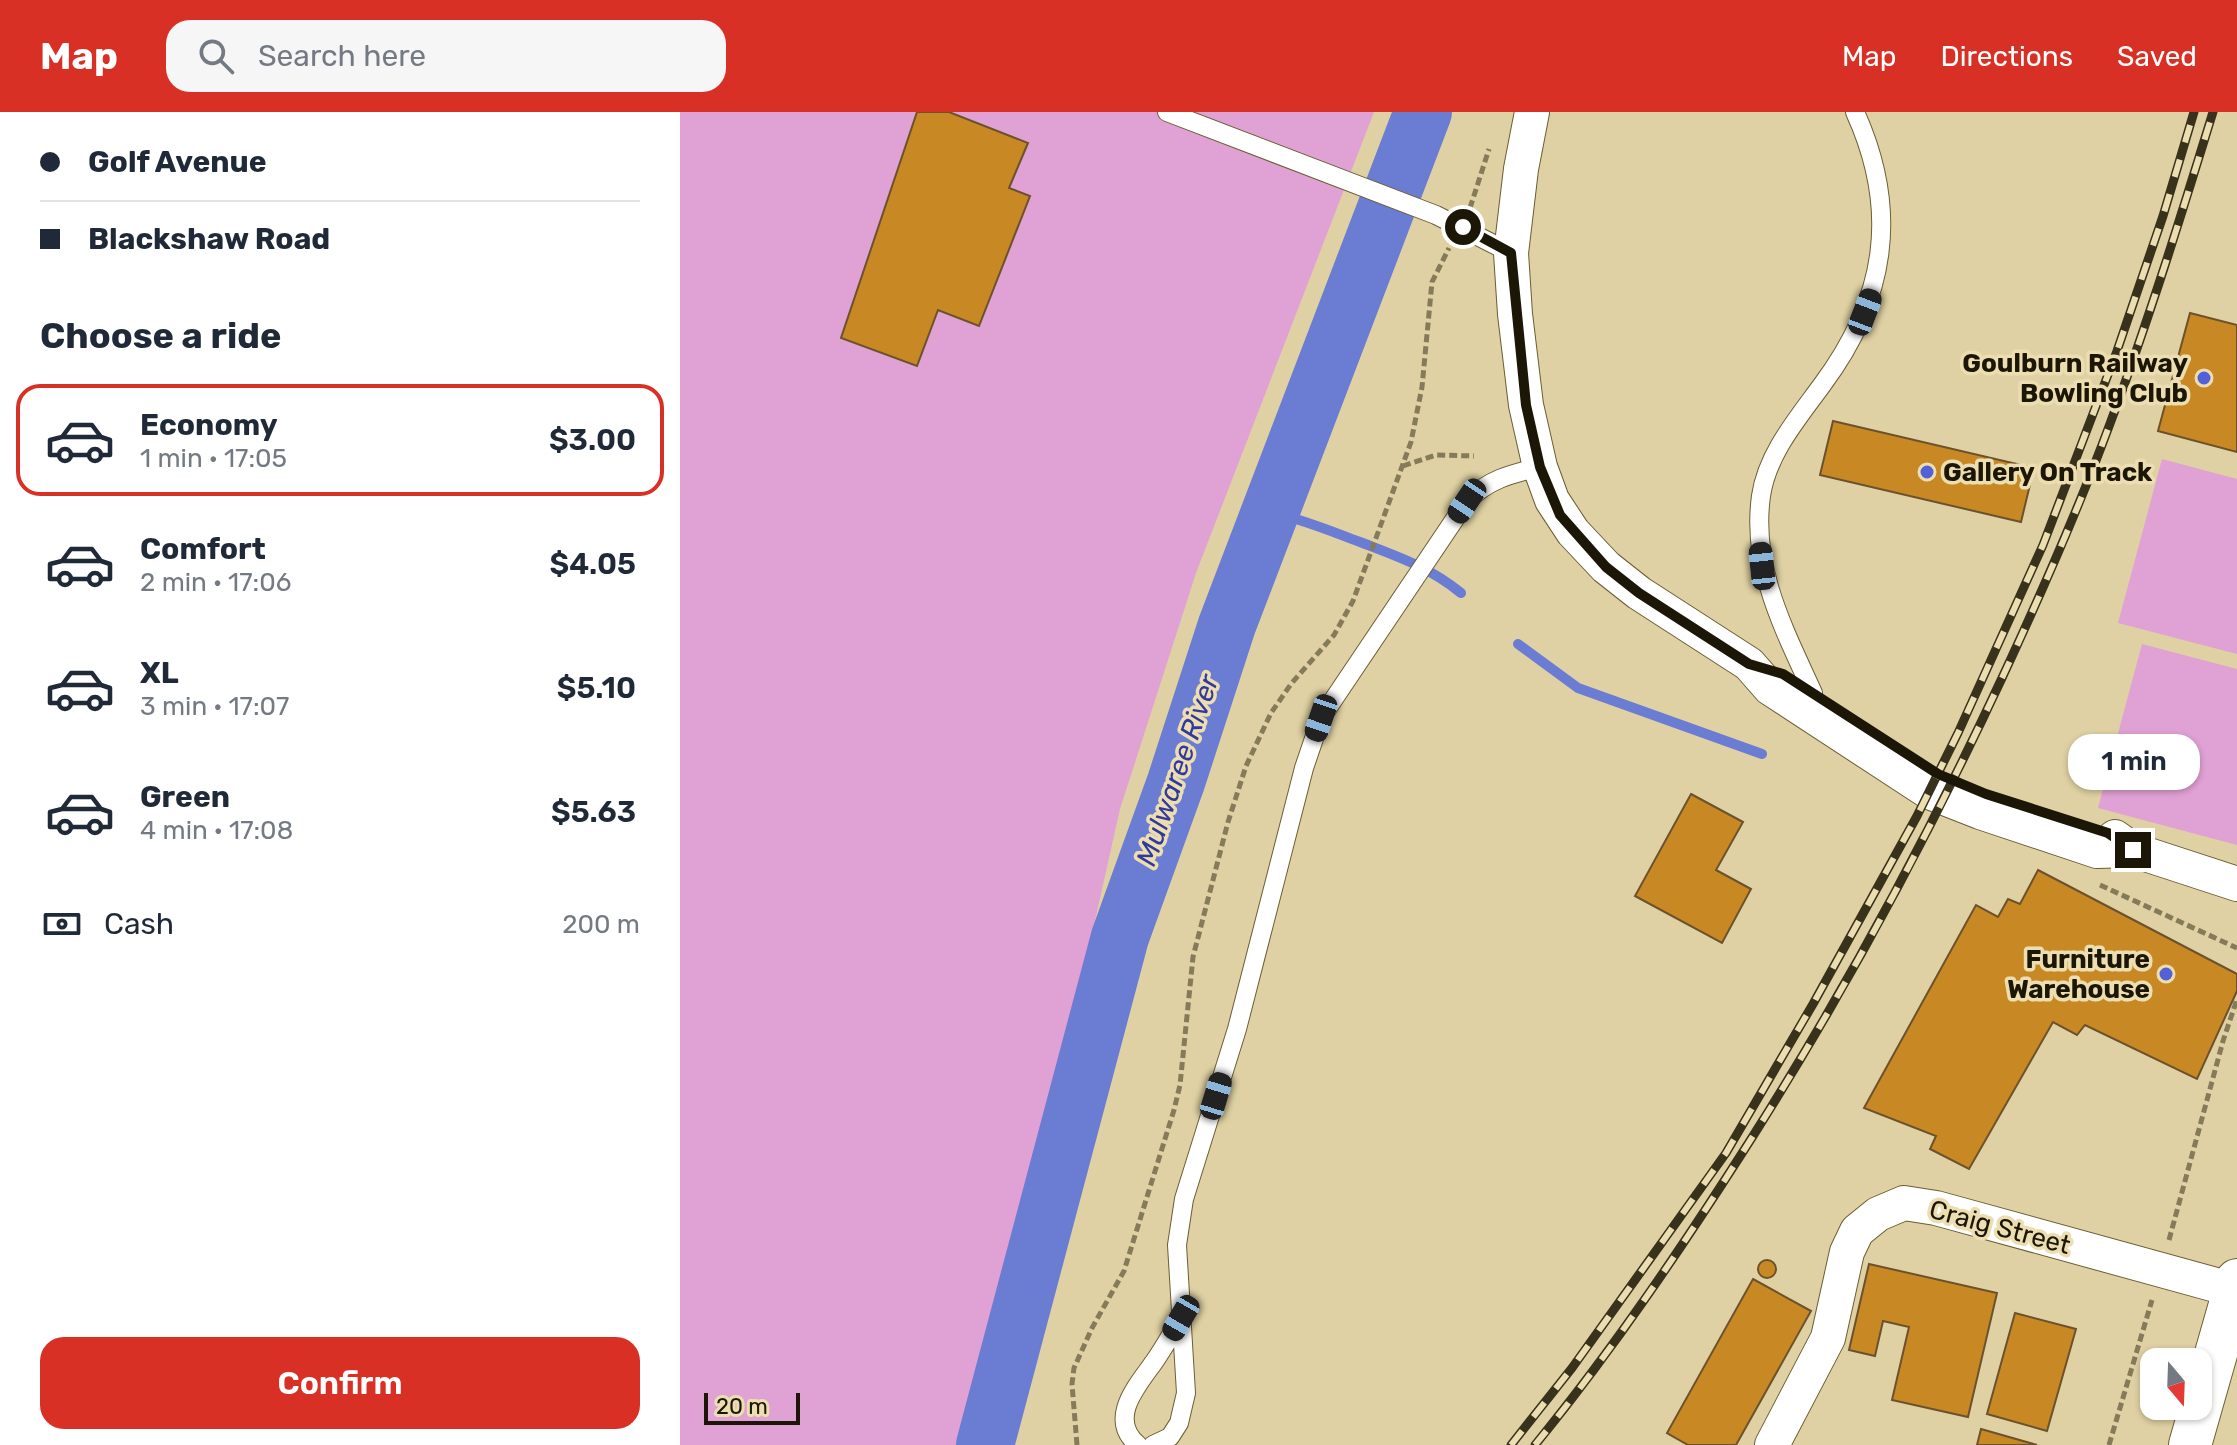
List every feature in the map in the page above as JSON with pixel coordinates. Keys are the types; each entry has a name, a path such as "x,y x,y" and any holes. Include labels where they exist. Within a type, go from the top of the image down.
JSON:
{"street":[{"path":"1532,112 1521,169 1511,253 1526,405 1540,467 1560,515 1606,567 1639,593 1749,664 1770,688 1911,781 1945,800 2097,851 2133,850"},
{"path":"1749,664 1783,674 1938,774 1986,794 2108,833 2133,850 2237,884"},
{"name":"Craig Street","path":"1772,1445 1828,1338 1847,1252 1857,1231 1878,1214 1904,1203 2235,1285"},
{"path":"2190,1445 2235,1285"}],"lane":[{"path":"1167,112 1436,215 1511,253"},
{"path":"1813,693 1766,583 1759,540 1759,516 1764,482 1776,453 1846,354 1873,291 1882,243 1882,198 1874,161 1855,112"},
{"path":"1153,1445 1170,1437 1175,1430 1186,1393 1177,1245 1184,1199 1237,1029 1304,768 1321,718 1467,501 1495,479 1540,467"},
{"path":"1138,1445 1126,1430 1124,1417 1128,1400 1181,1318"}],"path":[{"path":"1077,1445 1072,1384 1074,1368 1124,1271 1171,1121 1180,1085 1193,957 1212,878 1246,766 1271,713 1346,616 1403,466 1419,405 1432,282 1441,260 1463,227 1490,144"},
{"path":"1403,466 1436,455 1474,456"},
{"path":"2093,883 2237,948"},
{"path":"2165,1252 2237,999"},
{"path":"2109,1445 2155,1288"}],"shaded area":[{"path":"680,112 1374,112 1196,573 1120,809 1053,1108 968,1445 680,1445"},
{"path":"2162,459 2237,479 2237,654 2118,623"},
{"path":"2142,644 2237,669 2237,845 2098,808"}],"building":[{"path":"917,112 949,112 1028,143 1009,188 1030,196 979,326 938,310 917,366 841,338"},
{"name":"Goulburn Railway Bowling Club","path":"2190,313 2237,325 2237,452 2158,431"},
{"name":"Gallery On Track","path":"1833,421 2034,468 2021,522 1820,475"},
{"path":"1691,794 1743,822 1716,870 1751,889 1722,943 1635,896"},
{"path":"2038,870 2237,974 2237,991 2197,1079 2085,1025 2077,1035 2053,1022 1969,1169 1930,1149 1936,1136 1864,1108 1976,905 1998,917 2008,899 2020,904"},
{"path":"1767,1260 1776,1269 1767,1278 1758,1269"},
{"path":"1869,1264 1997,1293 1968,1417 1892,1400 1909,1327 1883,1321 1875,1356 1849,1350"},
{"path":"1753,1279 1811,1311 1736,1445 1688,1445 1667,1433"},
{"path":"2015,1313 2076,1329 2047,1431 1987,1414"},
{"path":"1981,1429 2037,1445 1977,1445"}],"waterway":[{"name":"Mulwaree River","path":"985,1445 1120,937 1176,782 1227,625 1423,112"},
{"path":"1270,512 1401,558 1425,569 1461,593"},
{"path":"1518,644 1578,688 1762,754"}],"railway":[{"path":"1511,1445 1572,1368 1726,1153 1917,816 2043,545 2117,351 2194,112"},
{"path":"1535,1445 1648,1294 1753,1136 1885,912 1945,796 2031,615 2099,454 2152,306 2213,112"}],"place":[{"name":"Goulburn Railway Bowling Club","path":"2204,378"},
{"name":"Gallery On Track","path":"1927,472"},
{"name":"Furniture Warehouse","path":"2166,974"}],"route":[{"path":"1463,227 1511,253 1526,405 1540,467 1560,515 1606,567 1639,593 1749,664 1783,674 1938,774 1986,794 2108,833 2133,850"}]}
